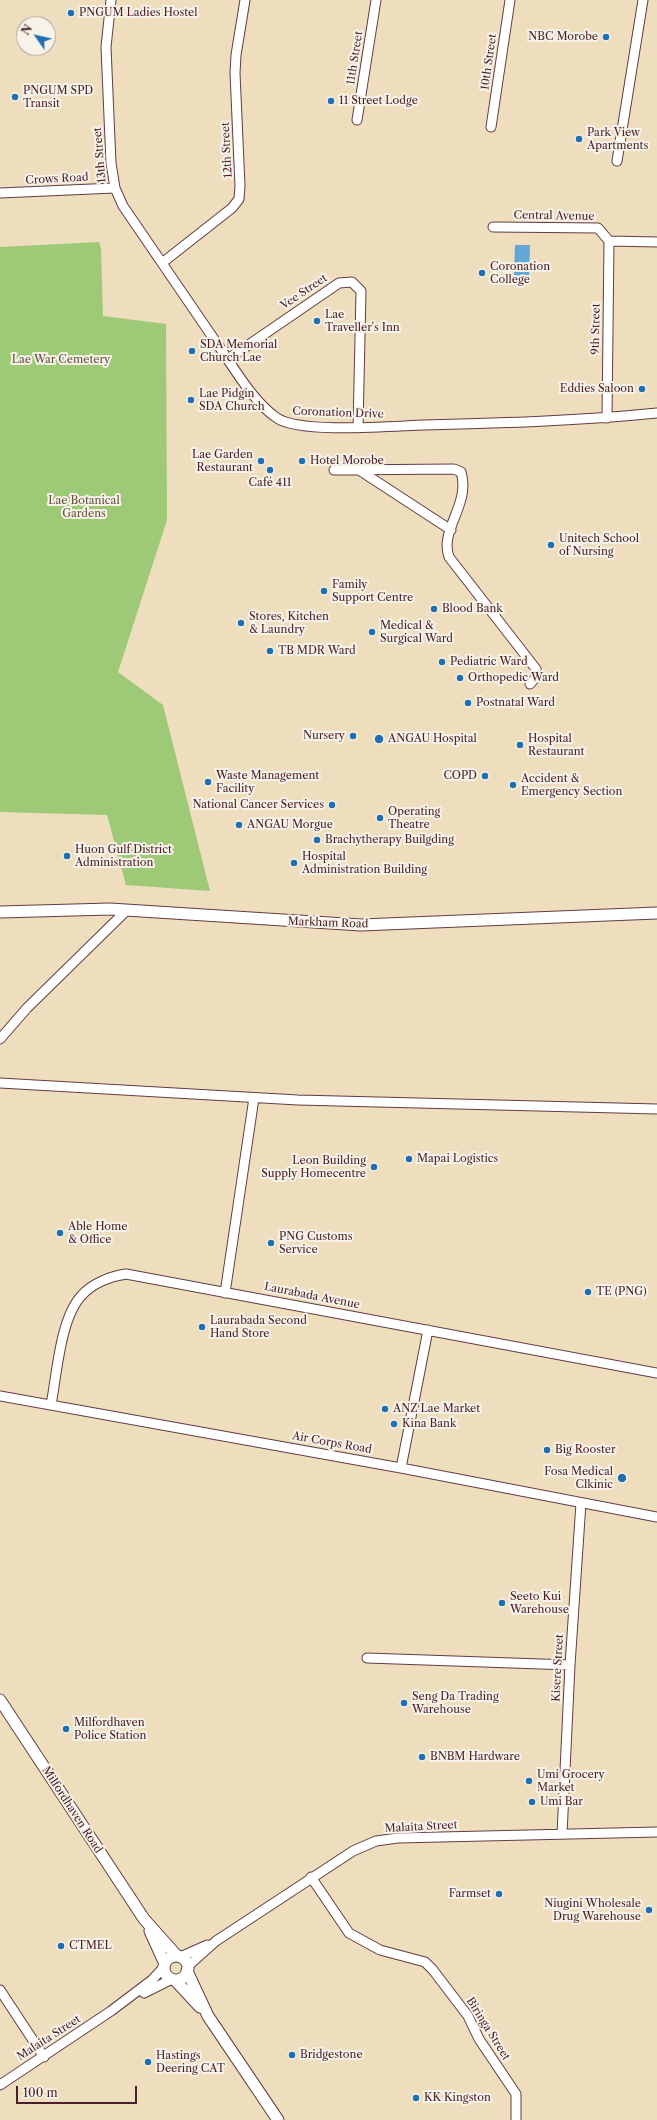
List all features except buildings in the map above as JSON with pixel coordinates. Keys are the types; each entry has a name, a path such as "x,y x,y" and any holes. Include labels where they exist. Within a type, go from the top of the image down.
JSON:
{"main road":[{"name":"Markham Road","path":"0,912 127,910 361,925 657,913"},
{"name":"Milfordhaven Road","path":"0,1700 144,1919 164,1965"},
{"name":"Milfordhaven Road","path":"144,1919 179,1956"},
{"path":"208,2016 188,1969 179,1956 170,1958 164,1965 167,1976 173,1980 208,2016 278,2120"},
{"path":"173,1980 181,1979 188,1969"}],"street":[{"name":"13th Street","path":"111,0 106,47 111,163 115,188"},
{"name":"12th Street","path":"162,263 232,208 239,199 240,186 235,73 236,55 245,0"},
{"name":"11th Street","path":"358,120 376,0"},
{"name":"10th Street","path":"491,127 510,0"},
{"path":"617,161 644,0"},
{"name":"Crows Road","path":"0,193 115,188"},
{"name":"Coronation Drive","path":"115,188 123,206 228,359 267,410 285,423 358,428 607,418 657,413"},
{"name":"Central Avenue","path":"493,227 598,228 609,241"},
{"path":"609,241 657,242"},
{"name":"9th Street","path":"607,418 609,241"},
{"name":"Vee Street","path":"228,359 339,283 352,282 361,291 358,428"},
{"path":"334,470 454,469 460,472 464,482 463,497 446,548 449,557 536,669 537,676 530,684"},
{"path":"359,470 451,530"},
{"path":"0,1039 27,1008 127,910"},
{"path":"0,1083 254,1098 657,1108"},
{"path":"225,1292 254,1098"},
{"name":"Laurabada Avenue","path":"51,1406 64,1334 71,1311 82,1294 114,1276 126,1274 657,1373"},
{"path":"401,1468 428,1330"},
{"name":"Air Corps Road","path":"1,1396 401,1468 657,1518"},
{"name":"Kisere Street","path":"562,1834 570,1665 581,1503"},
{"path":"367,1658 570,1665"},
{"name":"Malaita Street","path":"188,1969 216,1941 311,1877 353,1851 376,1841 398,1838 657,1832"},
{"name":"Biringa Street","path":"311,1877 349,1933 380,1950 424,1962 433,1970 468,2016 478,2039 516,2094 516,2120"},
{"name":"Malaita Street","path":"179,1956 216,1941"},
{"name":"Malaita Street","path":"0,2085 111,2011 152,1980 164,1965"},
{"name":"Malaita Street","path":"111,2011 155,1986 173,1980"},
{"path":"0,1990 44,2056"}],"green space":[{"name":"Lae Botanical Gardens","path":"99,242 101,249 103,316 166,324 167,520 118,672 163,705 210,891 126,885 107,815 0,812 0,247"}],"water":[{"path":"515,245 530,245 529,277 514,276"}],"place":[{"name":"PNGUM Ladies Hostel","path":"71,13"},
{"name":"NBC Morobe","path":"606,37"},
{"name":"PNGUM SPD Transit","path":"15,97"},
{"name":"11 Street Lodge","path":"331,101"},
{"name":"Park View Apartments","path":"579,139"},
{"name":"Coronation College","path":"482,273"},
{"name":"Lae Traveller's Inn","path":"317,321"},
{"name":"SDA Memorial Church Lae","path":"192,351"},
{"name":"Eddies Saloon","path":"642,389"},
{"name":"Lae Pidgin SDA Church","path":"191,400"},
{"name":"Lae Garden Restaurant","path":"261,461"},
{"name":"Hotel Morobe","path":"302,461"},
{"name":"Café 411","path":"270,470"},
{"name":"Unitech School of Nursing","path":"551,545"},
{"name":"Family Support Centre","path":"324,591"},
{"name":"Blood Bank","path":"434,609"},
{"name":"Stores, Kitchen & Laundry","path":"241,623"},
{"name":"Medical & Surgical Ward","path":"372,632"},
{"name":"TB MDR Ward","path":"270,651"},
{"name":"Pediatric Ward","path":"442,662"},
{"name":"Orthopedic Ward","path":"460,678"},
{"name":"Postnatal Ward","path":"468,703"},
{"name":"Nursery","path":"353,736"},
{"name":"ANGAU Hospital","path":"379,739"},
{"name":"Hospital Restaurant","path":"520,745"},
{"name":"COPD","path":"485,776"},
{"name":"Waste Management Facility","path":"208,782"},
{"name":"Accident & Emergency Section","path":"513,785"},
{"name":"National Cancer Services","path":"332,805"},
{"name":"Operating Theatre","path":"380,818"},
{"name":"ANGAU Morgue","path":"239,825"},
{"name":"Brachytherapy Builgding","path":"317,840"},
{"name":"Huon Gulf District Administration","path":"67,856"},
{"name":"Hospital Administration Building","path":"294,863"},
{"name":"Mapai Logistics","path":"409,1159"},
{"name":"Leon Building Supply Homecentre","path":"374,1167"},
{"name":"Able Home & Office","path":"60,1233"},
{"name":"PNG Customs Service","path":"271,1243"},
{"name":"TE (PNG)","path":"588,1292"},
{"name":"Laurabada Second Hand Store","path":"202,1327"},
{"name":"ANZ Lae Market","path":"385,1409"},
{"name":"Kina Bank","path":"394,1424"},
{"name":"Big Rooster","path":"547,1450"},
{"name":"Fosa Medical Clkinic","path":"622,1478"},
{"name":"Seeto Kui Warehouse","path":"502,1603"},
{"name":"Seng Da Trading Warehouse","path":"404,1703"},
{"name":"Milfordhaven Police Station","path":"66,1729"},
{"name":"BNBM Hardware","path":"422,1757"},
{"name":"Umi Grocery Market","path":"529,1781"},
{"name":"Umi Bar","path":"532,1802"},
{"name":"Farmset","path":"499,1894"},
{"name":"Niugini Wholesale Drug Warehouse","path":"649,1910"},
{"name":"CTMEL","path":"61,1946"},
{"name":"Bridgestone","path":"292,2055"},
{"name":"Hastings Deering CAT","path":"148,2062"},
{"name":"KK Kingston","path":"416,2098"}],"park label":[{"name":"Lae War Cemetery","path":"61,360"}]}
